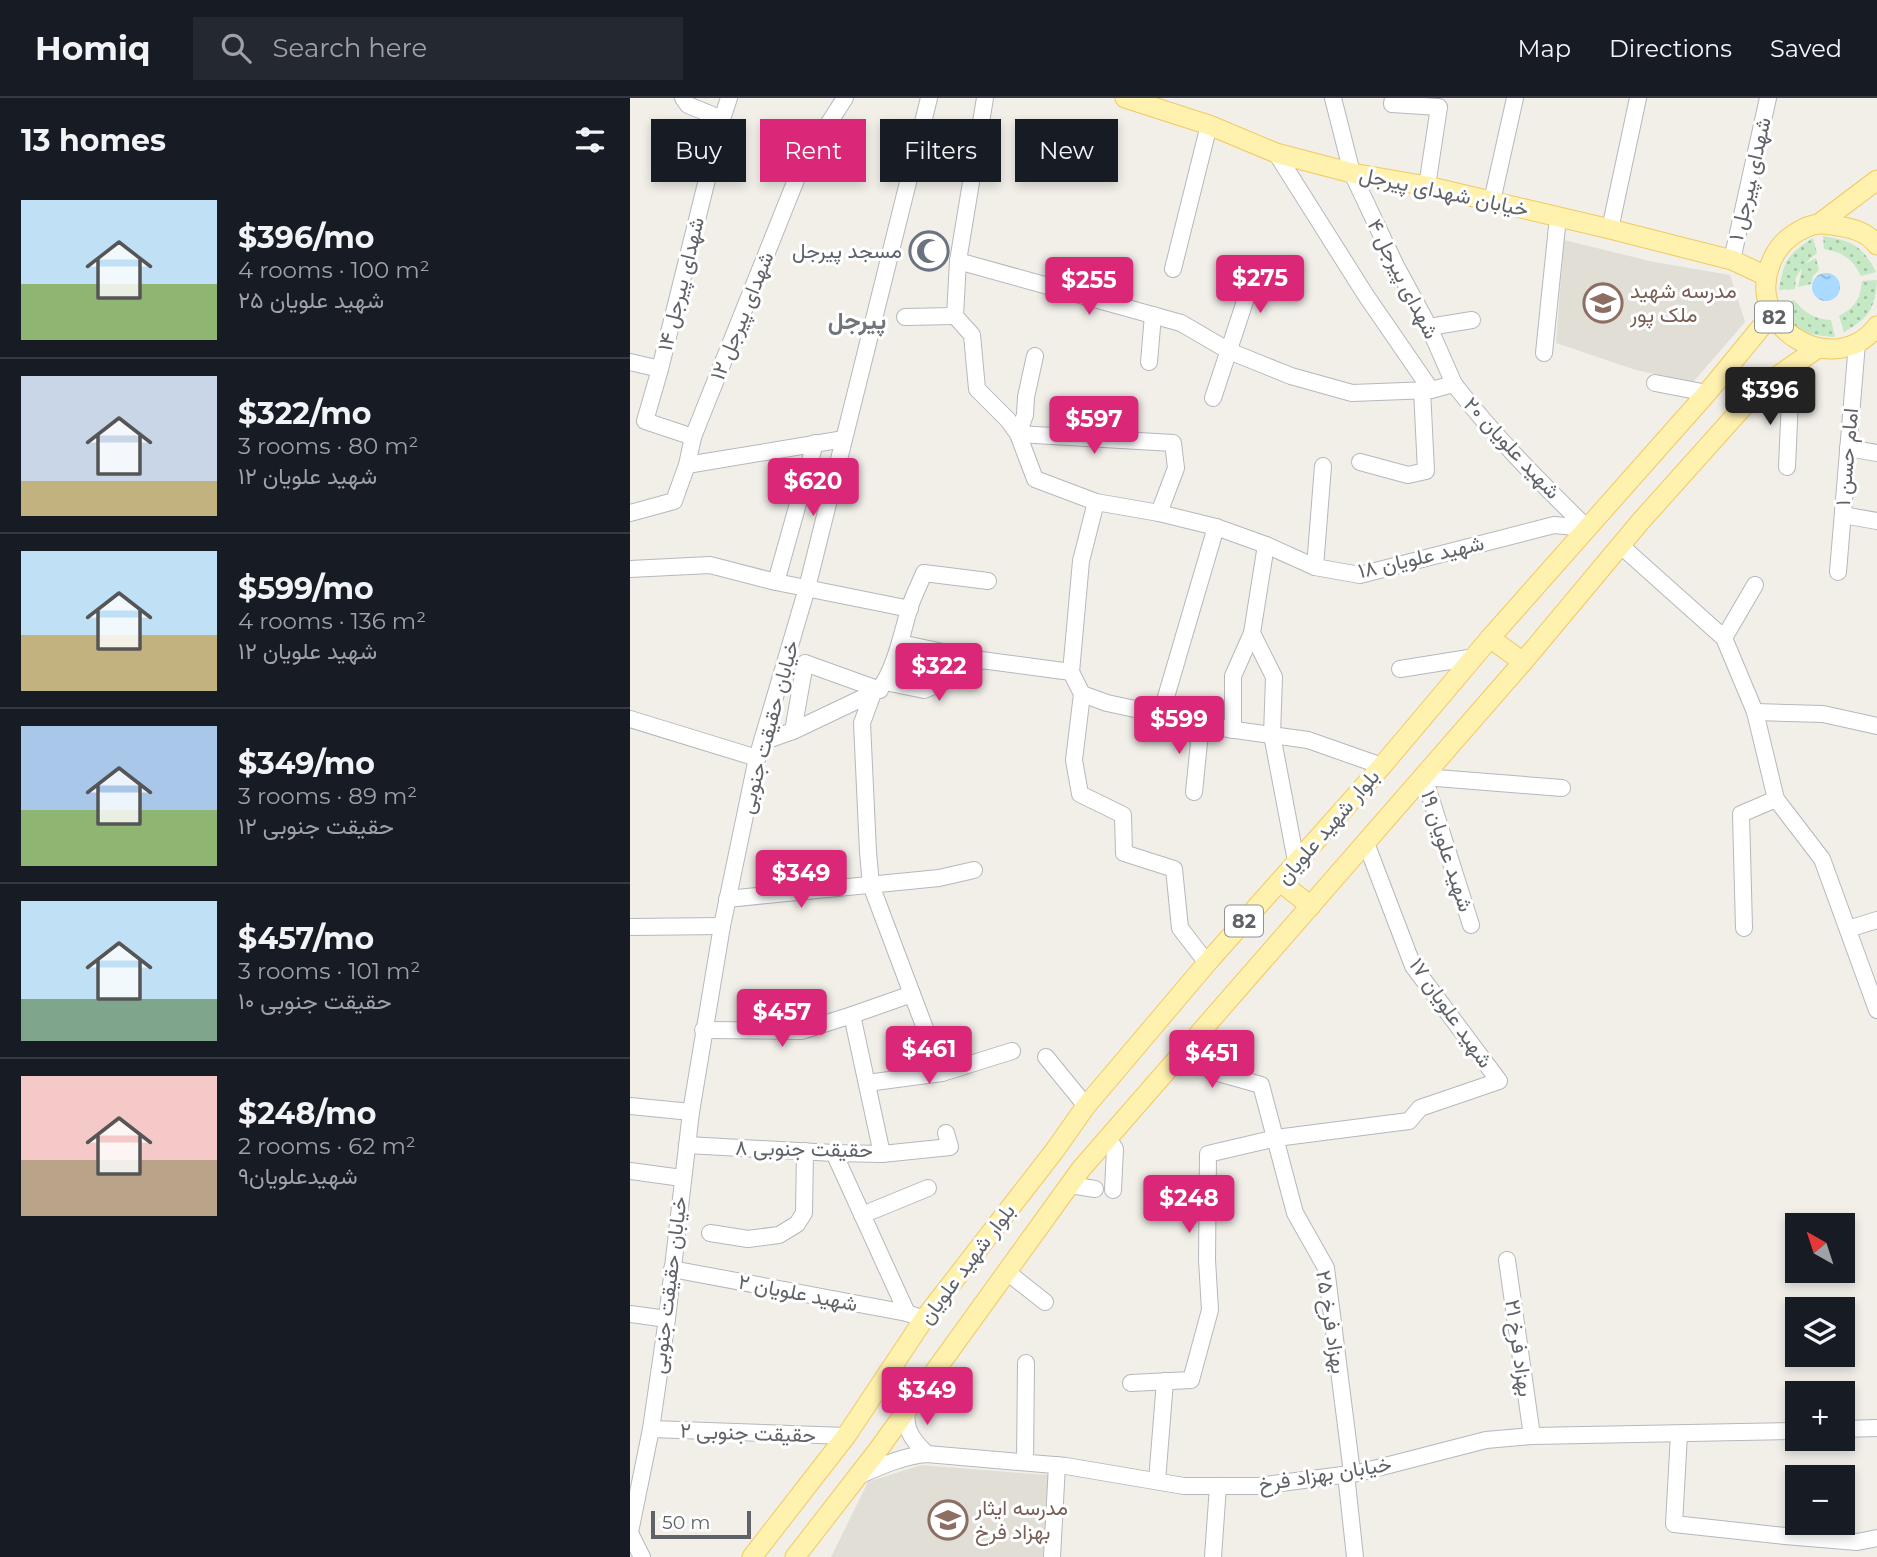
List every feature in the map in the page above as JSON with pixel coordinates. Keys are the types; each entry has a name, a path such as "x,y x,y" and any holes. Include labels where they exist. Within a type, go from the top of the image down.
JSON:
{"main road":[{"name":"خیابان شهدای پیرجل","path":"1125,98 1176,106 1209,125 1276,153 1352,173 1427,186 1610,229 1732,260 1766,276"},
{"name":"82","path":"1877,180 1819,223 1801,229 1784,241 1773,257 1766,276 1766,296 1772,314 1784,331 1800,342 1818,348 1838,348 1857,342 1877,326"},
{"path":"1819,223 1858,230 1877,245"},
{"name":"بلوار شهید علویان","path":"752,1557 846,1436 915,1316 1055,1150 1086,1106 1490,638 1707,393 1772,314"},
{"name":"بلوار شهید علویان","path":"794,1557 856,1478 1081,1169 1424,777 1620,545 1760,388 1818,348"},
{"path":"1490,638 1523,662"},
{"path":"1280,882 1311,906"}],"street":[{"path":"683,98 688,105 722,119"},
{"name":"شهدای پیرجل ۱۴","path":"722,119 729,98"},
{"name":"شهدای پیرجل ۱۲","path":"630,513 674,500 687,465 693,437 802,165 845,98"},
{"name":"خیابان حقیقت جنوبی","path":"630,1532 649,1436 667,1319 691,1112 727,899 760,750 807,588 929,98"},
{"path":"985,98 958,261 955,316 972,335 977,389 1018,434"},
{"name":"شهدای پیرجل ۴","path":"1333,98 1352,173 1395,264 1429,327 1454,384"},
{"path":"1393,98 1392,104 1439,107 1427,186"},
{"path":"1492,201 1515,98"},
{"path":"1610,229 1638,98"},
{"name":"شهدای ‍‍‍‍‍‍پیرجل ۱","path":"1732,260 1768,98"},
{"path":"1173,269 1209,125"},
{"path":"1276,153 1426,390 1426,471 1408,475 1360,462"},
{"name":"شهدای پیرجل ۱۴","path":"693,437 638,418 660,369 706,182"},
{"path":"1544,353 1558,217"},
{"name":"شهید علویان ۲۰","path":"958,261 1181,323 1228,351 1291,376 1352,393 1426,390 1454,384 1518,460 1587,528"},
{"path":"1213,398 1255,268"},
{"path":"1149,362 1153,315"},
{"path":"905,317 955,316"},
{"path":"1429,327 1472,320"},
{"name":"امام حسن ۱","path":"1838,572 1857,342"},
{"path":"1018,434 1025,415 1035,356"},
{"path":"630,362 660,369"},
{"path":"1772,380 1790,398 1787,467"},
{"path":"1655,383 1707,393"},
{"path":"1018,434 1173,443 1176,468 1159,513"},
{"name":"شهید علویان ۱۸","path":"1018,434 1035,479 1096,502 1216,527 1315,567 1360,575 1554,525 1587,528"},
{"path":"687,465 844,439"},
{"path":"776,582 815,443"},
{"path":"1848,448 1877,453"},
{"path":"1315,567 1323,466"},
{"path":"1096,502 1081,561 1071,672 1082,694 1074,760 1080,794 1123,815 1124,853 1174,869 1180,928 1207,964"},
{"path":"1843,514 1877,521"},
{"path":"1161,714 1216,527"},
{"path":"1233,730 1233,676 1252,634 1266,545"},
{"path":"1620,545 1724,638 1755,712 1776,799 1822,859 1877,1010"},
{"path":"630,569 710,565 776,582 910,609"},
{"path":"942,1073 871,885 862,723 900,643 924,573 988,581"},
{"path":"1724,638 1755,585"},
{"path":"1252,634 1273,677 1272,735 1296,861"},
{"path":"900,643 981,660 1071,672"},
{"path":"1400,668 1475,657"},
{"path":"793,731 806,663 879,688 924,690 960,675 981,660"},
{"path":"630,719 760,750 879,688"},
{"path":"1082,694 1107,703 1233,730 1308,740 1382,766"},
{"path":"1755,712 1823,714 1877,726"},
{"path":"1194,792 1201,723"},
{"path":"1424,777 1562,788"},
{"name":"شهید علویان ۱۹","path":"1424,777 1471,925"},
{"path":"1744,928 1741,814 1776,799"},
{"name":"شهید علویان ۱۷","path":"1276,1138 1409,1121 1420,1108 1499,1081 1413,966 1366,843"},
{"path":"727,899 939,878 974,870"},
{"path":"1847,929 1877,920"},
{"path":"630,927 722,926"},
{"path":"704,1030 802,1031 912,994"},
{"name":"حقیقت جنوبی ۸","path":"687,1145 882,1154 852,1015"},
{"name":"بهزاد فرخ ۲۵","path":"1207,1026 1203,1056 1211,1071 1261,1085 1295,1213 1326,1269 1349,1474 1355,1557"},
{"path":"866,1083 942,1073 1012,1051"},
{"path":"1046,1057 1086,1106"},
{"path":"630,1106 691,1112"},
{"path":"882,1154 950,1147 946,1133"},
{"path":"1108,1138 1115,1149 1112,1190"},
{"path":"1131,1383 1191,1380 1210,1310 1207,1260 1208,1154 1276,1138"},
{"path":"710,1233 748,1239 779,1235 797,1224 804,1213 805,1151"},
{"path":"834,1153 862,1215 915,1316"},
{"path":"630,1171 682,1178"},
{"path":"1070,1185 1095,1189"},
{"path":"862,1215 928,1188"},
{"name":"بهزاد فرخ ۲۱","path":"1507,1260 1532,1437"},
{"name":"شهید علویان ۲","path":"673,1269 915,1316"},
{"path":"1007,1272 1045,1302"},
{"path":"630,1314 667,1319"},
{"path":"1025,1462 1026,1363"},
{"path":"1157,1481 1165,1381"},
{"path":"907,1408 906,1426 912,1438 927,1454"},
{"path":"1855,1429 1877,1428"},
{"name":"خیابان بهزاد فرخ","path":"856,1478 897,1461 927,1454 1057,1465 1184,1486 1258,1486 1349,1474 1486,1440 1785,1431"},
{"path":"1679,1434 1674,1524 1857,1542 1877,1538"},
{"name":"حقیقت جنوبی ۲","path":"630,1443 649,1436 846,1436"},
{"path":"1052,1557 1057,1465"},
{"path":"1213,1557 1218,1486"},
{"path":"630,1532 642,1557"}],"shaded area":[{"path":"1564,240 1654,262 1730,275 1745,322 1693,382 1636,370 1556,343"},
{"name":"مدرسه ایثار بهزاد فرخ","path":"921,1465 1048,1475 1043,1557 831,1557 868,1482"}],"green space":[{"path":"1823,236 1849,242 1861,250 1876,272 1861,276 1846,257 1824,249"},
{"path":"1813,238 1817,253 1804,264 1816,258 1819,270 1813,276 1811,284 1798,287 1802,268 1796,277 1795,289 1779,290 1788,259"},
{"path":"1877,280 1875,298 1869,312 1844,332 1839,316 1856,302 1862,281"},
{"path":"1794,300 1810,314 1831,320 1835,337 1809,333 1795,326 1780,304"}],"water":[{"path":"1826,273 1836,277 1840,287 1836,297 1826,301 1816,297 1812,287 1816,277"}],"place":[{"name":"مسجد پیرجل","path":"929,251"},
{"name":"مدرسه شهید ملک پور","path":"1603,303"},
{"name":"مدرسه ایثار بهزاد فرخ","path":"948,1520"}],"district":[{"name":"پیرجل","path":"857,321"}]}
